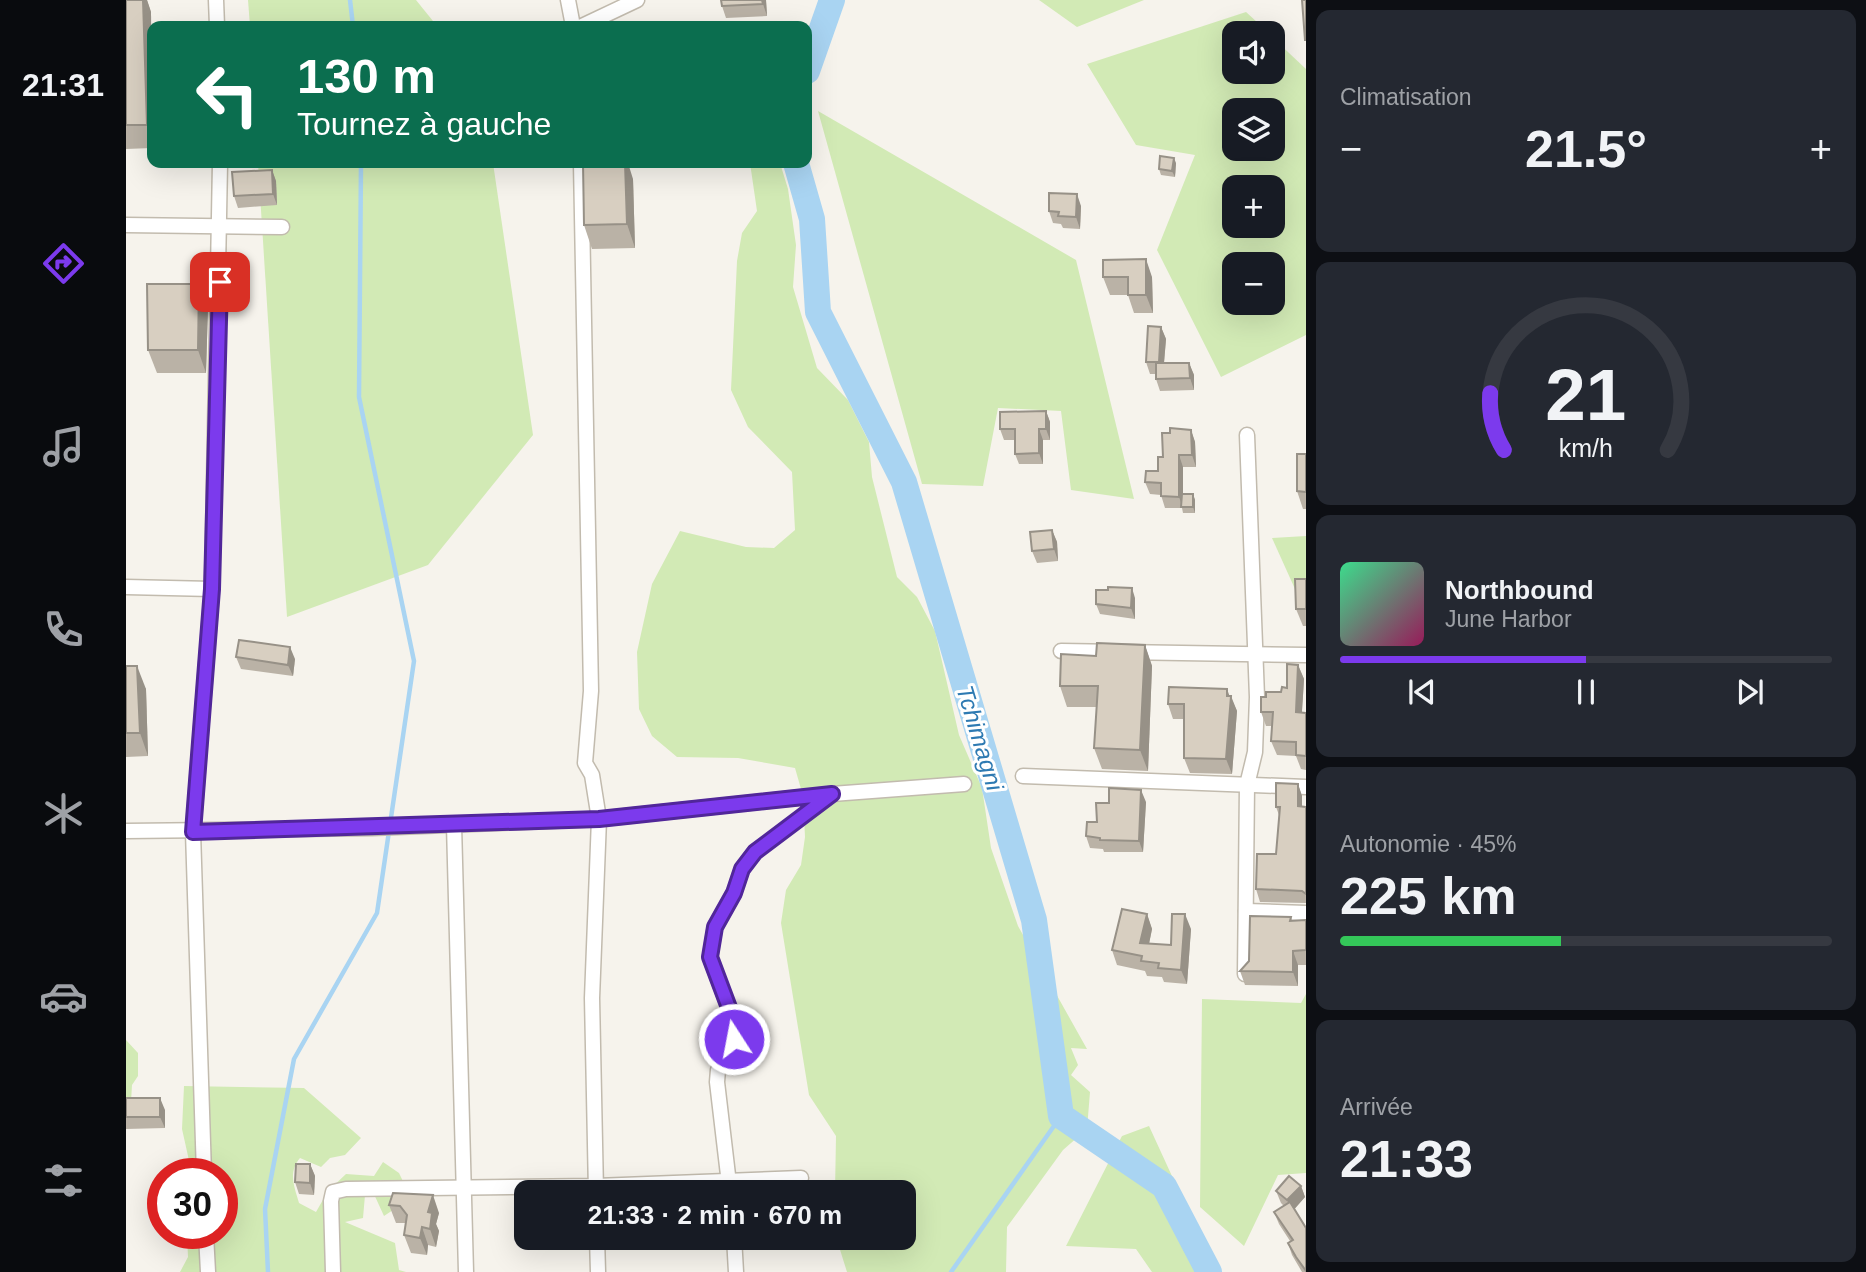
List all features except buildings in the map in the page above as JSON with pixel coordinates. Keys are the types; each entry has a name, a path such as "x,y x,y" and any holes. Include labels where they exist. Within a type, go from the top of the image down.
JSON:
{"street":[{"path":"216,0 217,21"},
{"path":"568,0 572,21"},
{"path":"593,21 637,0"},
{"path":"203,1158 193,832 212,589 220,168"},
{"path":"585,168 591,691 584,763 592,775 599,819 592,998 596,1180"},
{"path":"126,225 282,227"},
{"path":"1245,974 1247,785 1255,738 1257,698 1247,435"},
{"path":"126,587 212,589"},
{"path":"1061,651 1306,655"},
{"path":"1023,776 1306,787"},
{"path":"126,831 193,832 599,819 832,794 964,784"},
{"path":"729,1180 717,1082 719,1070 734,1039 734,1021 710,957 712,937 734,893 742,869 755,852 832,794"},
{"path":"454,825 466,1272"},
{"path":"1246,911 1306,913"},
{"path":"783,1180 801,1178"},
{"path":"333,1272 333,1192 346,1189 514,1187"},
{"path":"207,1249 208,1272"},
{"path":"597,1250 598,1272"},
{"path":"735,1250 736,1272"}],"green space":[{"path":"248,0 416,0 433,21 250,21"},
{"path":"1039,0 1144,0 1077,27"},
{"path":"1246,12 1256,21 1222,21 1222,84 1285,84 1285,49 1306,69 1306,335 1221,377 1157,250 1195,155 1136,145 1087,64"},
{"path":"818,111 1076,260 1134,499 1071,490 1061,411 998,408 983,486 922,484"},
{"path":"258,168 494,168 533,435 428,565 287,617"},
{"path":"751,168 782,168 788,189 796,245 793,287 817,368 848,400 869,442 872,477 897,577 917,597 935,631 959,735 982,788 991,848 1018,926 1087,1049 1071,1048 1078,1065 1071,1075 1090,1092 1087,1129 1063,1150 1007,1227 1006,1272 847,1272 840,1250 916,1250 916,1180 835,1180 836,1136 809,1095 781,923 786,890 801,865 805,837 803,796 795,768 738,758 677,757 652,736 639,709 637,652 652,584 680,531 746,547 774,548 795,530 792,472 748,427 731,390 737,261 742,233 757,211"},
{"path":"1306,536 1306,589 1295,589 1272,538"},
{"path":"1306,994 1306,1173 1278,1175 1244,1246 1200,1207 1202,999 1301,1003"},
{"path":"126,1040 138,1053 138,1076 132,1085 131,1102 126,1103"},
{"path":"184,1086 304,1088 361,1138 345,1155 330,1158 321,1167 300,1158 293,1174 299,1203 316,1212 328,1191 346,1174 374,1176 383,1162 399,1173 411,1198 384,1216 373,1192 365,1195 363,1218 345,1222 395,1243 399,1270 406,1272 180,1272 188,1257 188,1249 238,1249 238,1158 188,1158 182,1129"},
{"path":"1149,1126 1216,1272 1152,1272 1136,1249 1066,1246 1122,1136"}],"waterway":[{"path":"350,0 352,21"},
{"name":"Tchimagni","path":"812,57 832,0"},
{"path":"268,1272 265,1209 294,1059 377,913 414,661 359,397 361,168"},
{"name":"Tchimagni","path":"797,168 812,219 818,312 904,482 1034,920 1061,1116 1164,1186 1209,1272"},
{"path":"951,1272 1061,1116"}],"route":[{"path":"220,282 212,589 193,832 599,819 832,794 755,852 742,869 734,893 715,927 710,957 734,1021 734,1039"}]}
